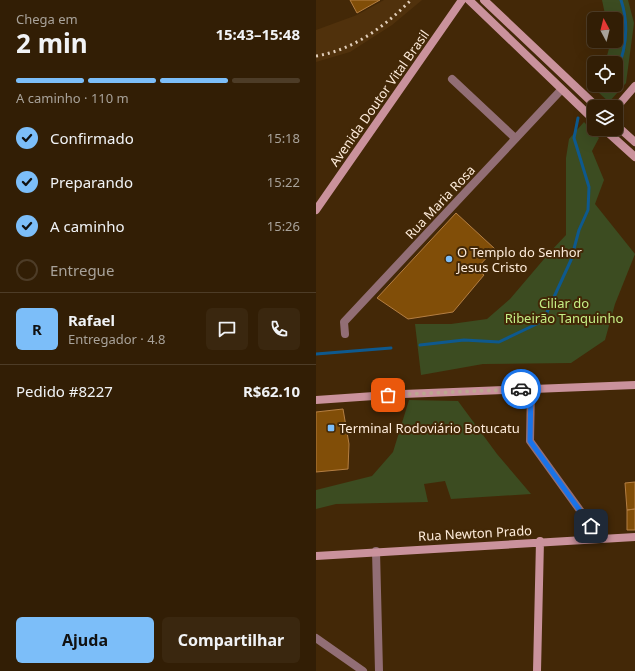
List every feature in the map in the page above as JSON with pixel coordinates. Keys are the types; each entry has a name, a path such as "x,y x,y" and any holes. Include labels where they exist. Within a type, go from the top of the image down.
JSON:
{"street":[{"name":"Avenida Doutor Vital Brasil","path":"316,210 462,0"},
{"path":"470,0 587,114"},
{"path":"484,0 590,100"},
{"path":"452,79 515,138"},
{"path":"623,100 635,86"},
{"name":"Rua Maria Rosa","path":"344,334 344,322 561,90"},
{"path":"623,131 635,142"},
{"path":"612,136 635,157"},
{"path":"316,400 531,388 635,386"},
{"path":"531,388 530,441 600,538"},
{"name":"Rua Newton Prado","path":"316,556 376,551 635,537"},
{"path":"537,671 540,542"},
{"path":"376,551 379,671"},
{"path":"316,638 363,671"}],"shaded area":[{"path":"384,0 422,0 392,25 350,52 316,62 316,30 357,15"}],"green space":[{"path":"602,0 628,0 634,23 626,83 623,86 623,56 607,56 609,48 623,48 623,12 605,12"},
{"path":"598,92 618,92 611,100 607,100"},
{"name":"Ciliar do Ribeirão Tanquinho","path":"584,122 587,125 587,136 597,136 599,138 592,151 604,180 595,204 635,254 615,304 605,340 571,363 483,364 421,375 415,324 451,324 487,319 510,299 566,235 566,158 569,139"},
{"path":"409,400 458,401 497,454 531,494 451,499 445,481 424,484 428,502 336,504 316,509 316,490 372,476 393,452"}],"building":[{"path":"350,0 380,0 357,13"},
{"name":"O Templo do Senhor Jesus Cristo","path":"456,213 495,249 476,269 484,275 453,312 408,319 377,298"},
{"name":"Terminal Rodoviário Botucatu","path":"343,409 349,444 348,469 316,472 316,412"},
{"path":"635,482 635,509 627,510 625,483"},
{"path":"635,509 635,530 627,530 627,510"}],"waterway":[{"path":"621,0 626,28 622,56"},
{"path":"420,345 464,340 499,342 543,321 571,260 579,230 588,210 589,187 574,138 578,118"},
{"path":"316,354 391,348"}],"railway":[{"path":"316,56 330,53 368,36 391,19 411,0"}],"way so far":[{"path":"388,395 521,389"}],"place":[{"name":"O Templo do Senhor Jesus Cristo","path":"449,259"},
{"name":"Terminal Rodoviário Botucatu","path":"331,428"}],"route":[{"path":"521,389 531,388 530,441 591,526"}]}
